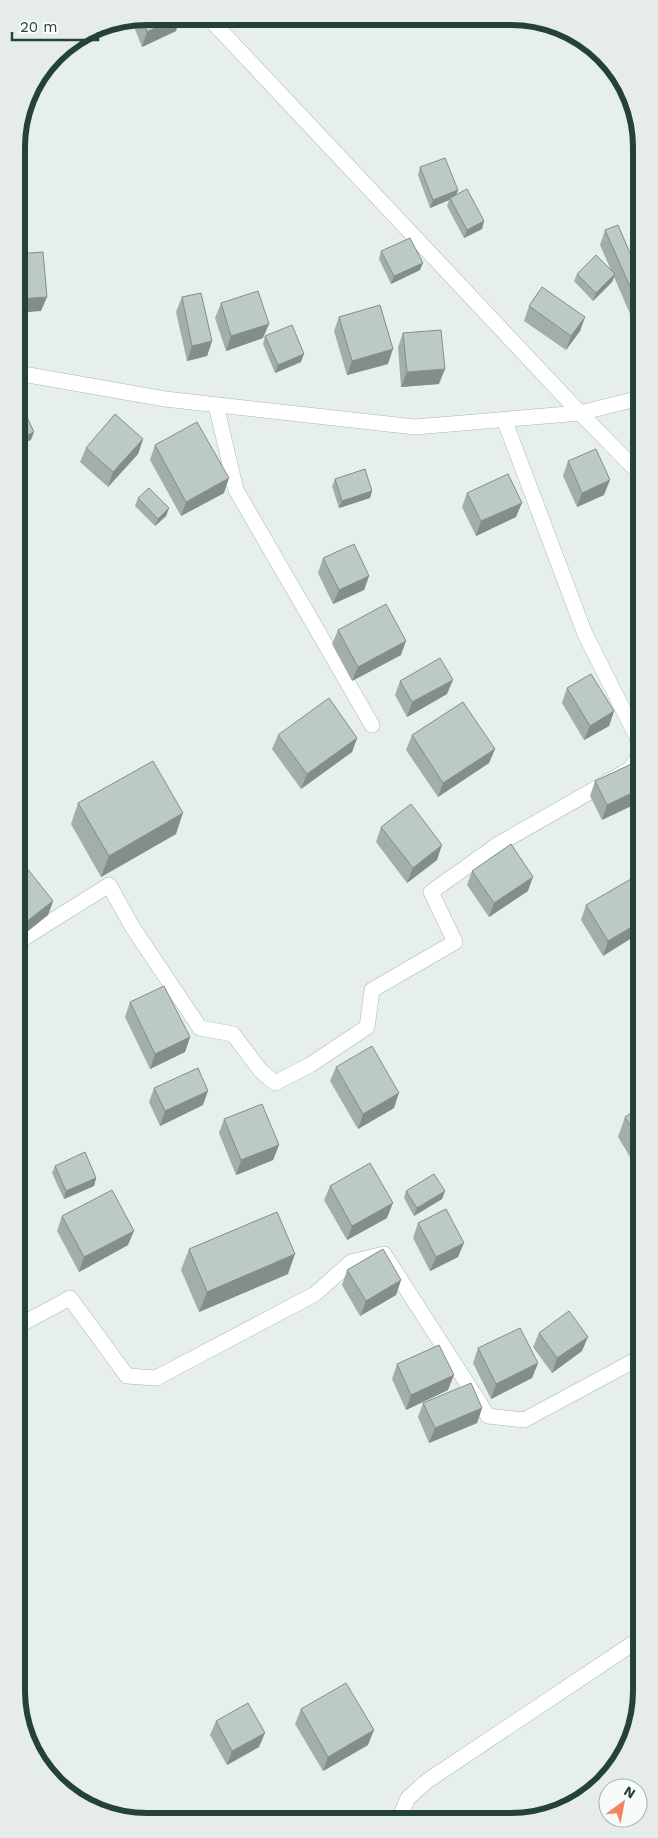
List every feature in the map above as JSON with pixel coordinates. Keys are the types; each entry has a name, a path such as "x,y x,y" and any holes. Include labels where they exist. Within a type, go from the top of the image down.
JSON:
{"street":[{"path":"216,25 633,467"},
{"path":"25,374 165,399 415,427 580,412 633,400"},
{"path":"216,405 236,490 372,725"},
{"path":"504,419 585,634 633,728"},
{"path":"25,938 109,885 133,928 200,1028 234,1034 260,1070 274,1083 310,1065 367,1027 372,990 455,942 431,892 497,845 630,769 633,765"},
{"path":"25,1320 70,1298 127,1376 156,1378 315,1294 351,1262 384,1254 488,1416 524,1420 633,1361"},
{"path":"401,1813 408,1798 427,1781 633,1643"}],"building":[{"path":"144,25 161,25 147,32"},
{"path":"445,158 458,190 433,200 420,167"},
{"path":"467,189 484,221 467,230 450,198"},
{"path":"618,225 633,260 633,293 605,230"},
{"path":"410,238 423,263 394,276 381,251"},
{"path":"43,252 47,297 25,298 25,253"},
{"path":"596,255 615,274 596,293 577,274"},
{"path":"542,287 585,317 571,336 529,306"},
{"path":"258,291 269,324 231,336 221,303"},
{"path":"201,293 212,341 192,346 182,297"},
{"path":"380,305 393,349 352,361 339,317"},
{"path":"292,325 304,354 278,365 265,336"},
{"path":"441,330 445,369 407,372 403,333"},
{"path":"25,413 34,432 25,436"},
{"path":"115,414 143,439 113,472 86,448"},
{"path":"197,422 229,478 186,502 155,445"},
{"path":"596,449 610,480 582,493 568,461"},
{"path":"365,469 372,491 342,501 335,479"},
{"path":"508,474 522,503 481,521 467,493"},
{"path":"149,488 169,508 158,519 138,498"},
{"path":"354,544 369,576 339,590 323,558"},
{"path":"386,604 406,641 358,667 338,630"},
{"path":"440,658 453,680 412,702 400,681"},
{"path":"591,674 614,711 590,726 567,688"},
{"path":"329,698 357,738 307,774 278,735"},
{"path":"463,702 495,749 443,783 412,735"},
{"path":"153,761 183,813 109,856 78,803"},
{"path":"633,763 633,792 607,805 595,781"},
{"path":"411,804 442,845 413,868 381,827"},
{"path":"511,844 533,877 494,903 472,871"},
{"path":"25,866 53,901 25,923"},
{"path":"631,879 633,882 633,926 608,941 586,905"},
{"path":"164,986 190,1037 155,1054 130,1002"},
{"path":"372,1046 399,1093 363,1114 336,1067"},
{"path":"198,1068 208,1091 165,1111 154,1088"},
{"path":"262,1104 279,1145 241,1160 224,1119"},
{"path":"633,1112 633,1130 625,1117"},
{"path":"85,1152 96,1178 66,1191 55,1166"},
{"path":"370,1163 393,1203 352,1226 330,1186"},
{"path":"434,1174 445,1191 417,1208 406,1191"},
{"path":"112,1190 134,1231 84,1257 62,1216"},
{"path":"446,1209 464,1243 436,1257 418,1223"},
{"path":"277,1212 295,1254 207,1292 189,1249"},
{"path":"383,1249 401,1280 366,1301 347,1270"},
{"path":"569,1311 588,1337 557,1358 539,1333"},
{"path":"520,1328 538,1363 496,1384 478,1348"},
{"path":"439,1345 454,1375 411,1395 397,1364"},
{"path":"471,1383 482,1408 435,1428 423,1403"},
{"path":"346,1683 374,1730 328,1757 301,1709"},
{"path":"248,1703 265,1733 232,1751 216,1721"}]}
